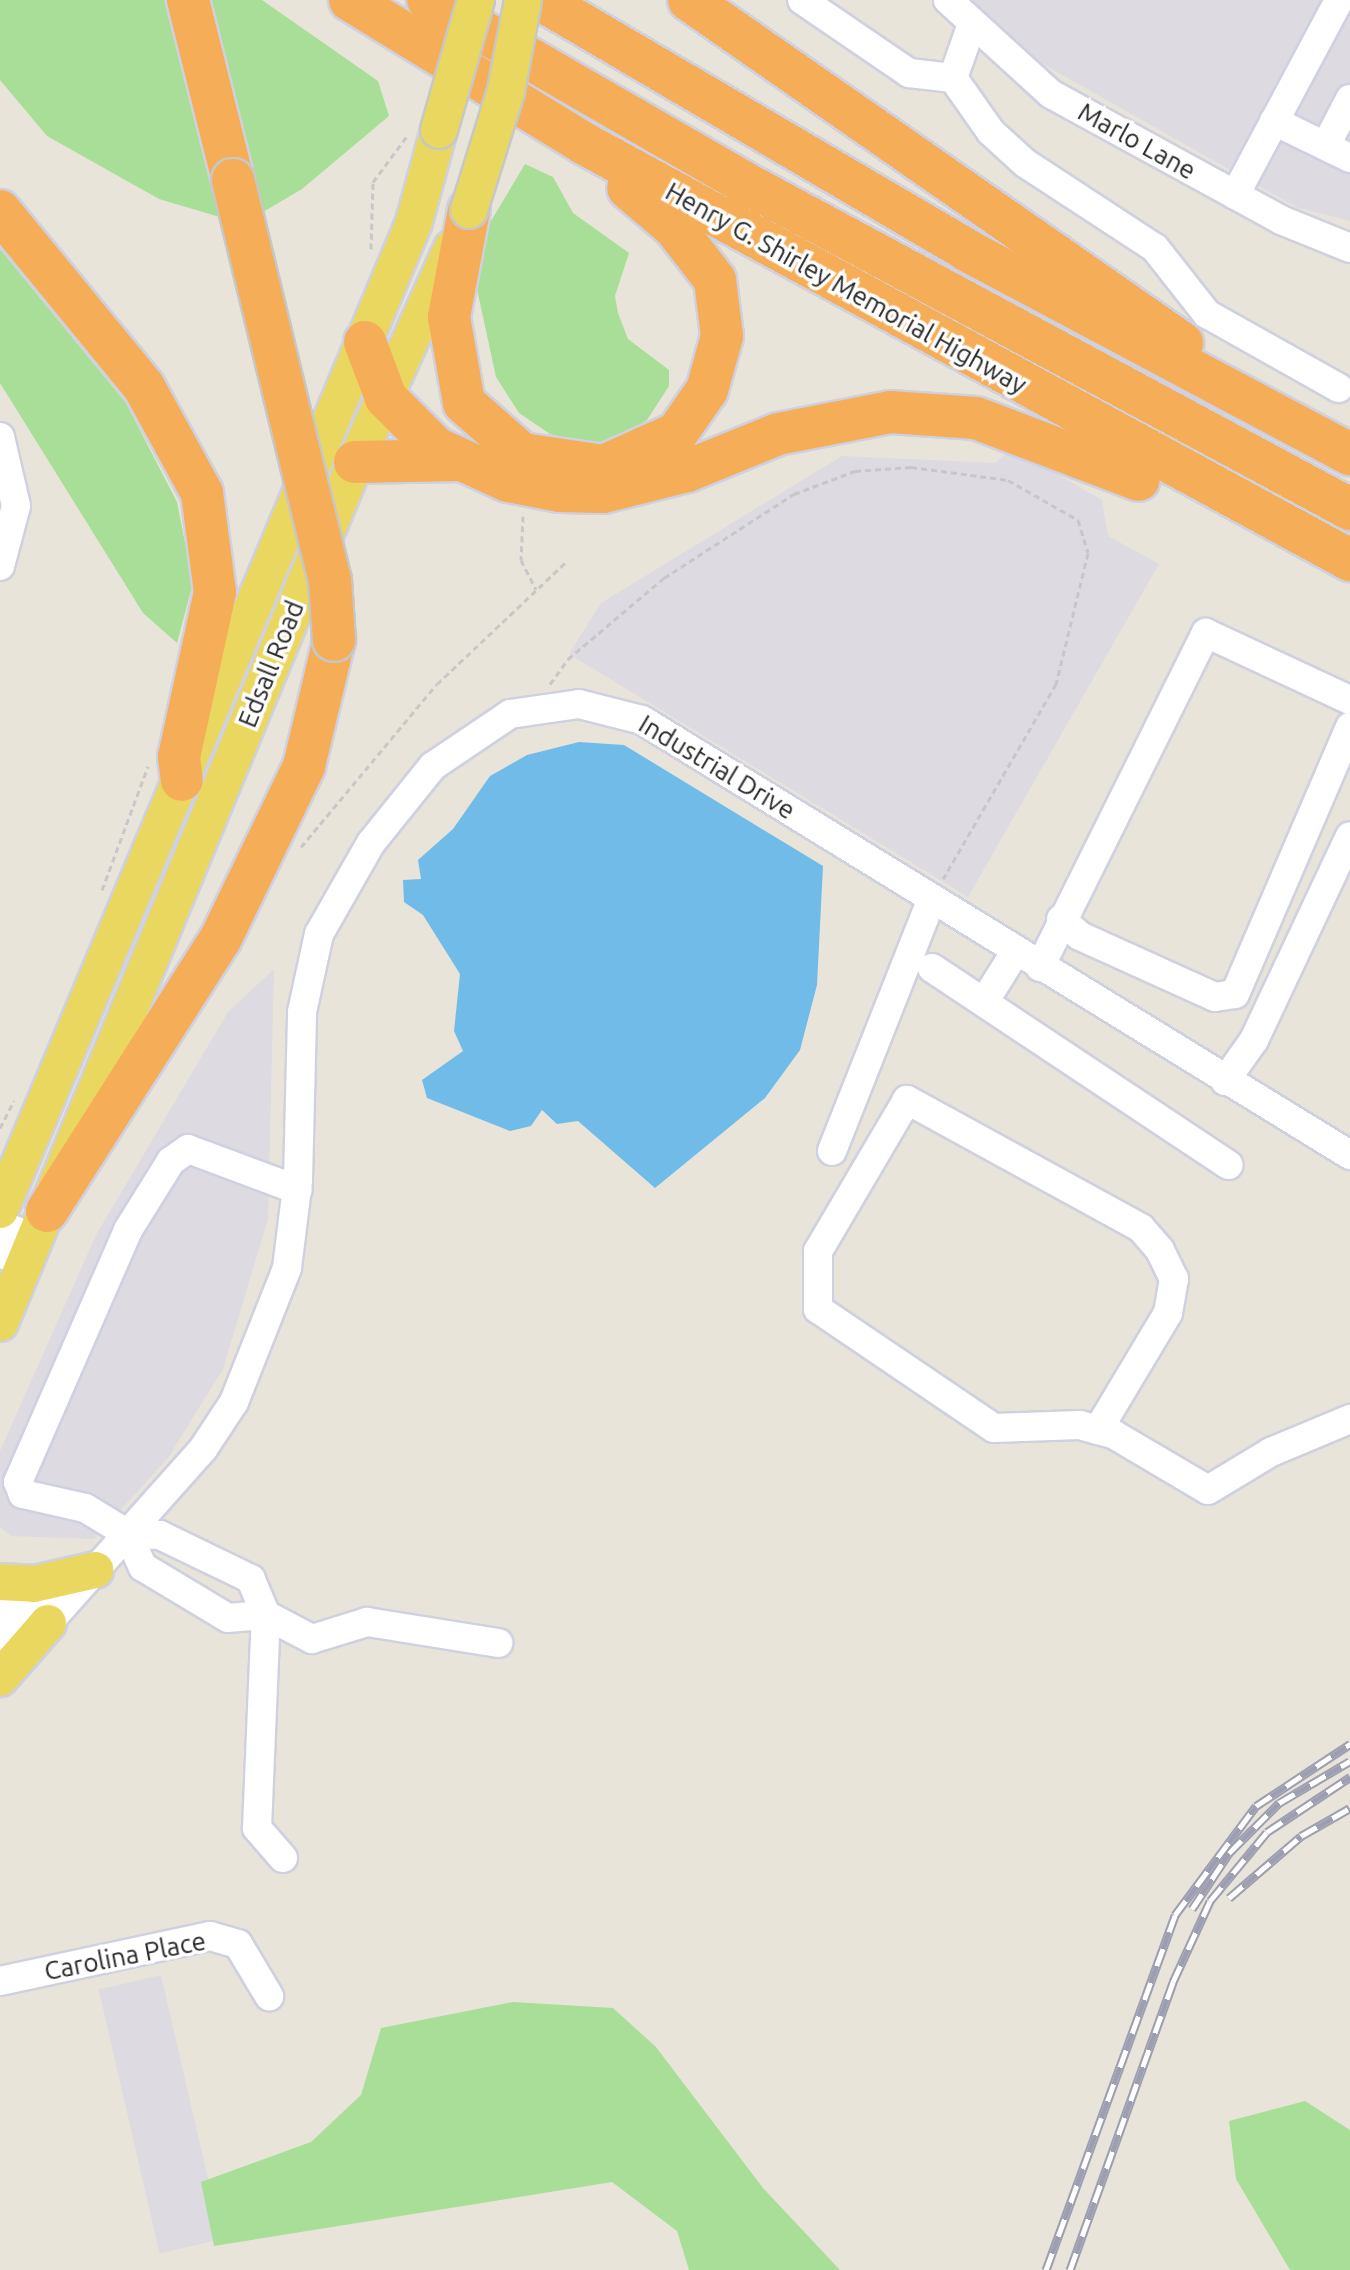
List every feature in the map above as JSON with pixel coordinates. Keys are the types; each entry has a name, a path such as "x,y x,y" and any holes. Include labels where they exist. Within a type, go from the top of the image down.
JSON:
{"highway":[{"path":"27,1242 221,938 304,766 334,640 330,580 188,0"},
{"name":"Henry G. Shirley Memorial Highway","path":"350,0 585,144 1350,560"},
{"path":"428,0 741,181 1350,509"},
{"path":"541,0 718,111 1350,454"},
{"path":"701,7 983,198 1274,415"},
{"path":"469,210 449,317 464,403 522,454 574,466 632,458 677,433 707,390 722,336 715,280 674,227 585,144"},
{"path":"0,211 144,387 202,493 215,592 179,757 182,780"},
{"path":"365,342 386,398 436,448 526,485 603,492 821,422 931,413 976,418 1100,460 1262,544 1309,539"},
{"path":"355,462 460,460"}],"main road":[{"name":"Edsall Road","path":"0,1210 414,222 476,0"},
{"name":"Edsall Road","path":"0,1323 27,1242 355,462 469,210 506,91 523,0"},
{"path":"0,1582 34,1584 95,1570"},
{"path":"0,1678 48,1623"}],"street":[{"path":"802,0 909,73 953,78 991,132 1025,163 1155,248 1207,314 1339,388"},
{"name":"Marlo Lane","path":"948,0 1051,94 1235,195 1350,248"},
{"path":"1235,195 1339,0"},
{"path":"953,78 972,24"},
{"path":"1274,121 1338,152 1350,99"},
{"path":"0,437 12,536 0,566"},
{"path":"1040,967 1097,846 1206,633 1350,700"},
{"name":"Industrial Drive","path":"48,1623 128,1534 234,1402 287,1268 298,1190 302,1012 319,934 401,803 433,766 488,724 565,704 642,720 938,887 1040,967 1350,1155"},
{"path":"1061,919 1080,936 1215,997 1235,994 1350,727"},
{"path":"1225,1081 1254,1040 1350,836"},
{"path":"832,1151 938,887"},
{"path":"1261,933 1296,950"},
{"path":"984,1002 1016,951"},
{"path":"932,968 1228,1165"},
{"path":"1098,1430 1168,1313 1174,1279 1160,1250 1141,1228 907,1100 818,1251 818,1309 994,1428 1098,1430 1145,1448 1208,1490 1271,1452 1350,1419"},
{"path":"283,1858 257,1828 255,1795 266,1615 251,1579 160,1535 128,1534 85,1508 23,1494 18,1482 128,1230 171,1161 188,1149 298,1190"},
{"path":"0,1224 27,1242"},
{"path":"128,1534 143,1567 228,1618 266,1615 312,1639 367,1622 498,1643"},
{"name":"Industrial Drive","path":"0,1611 25,1608 95,1570"},
{"path":"0,1638 48,1623"},
{"name":"Carolina Place","path":"0,1981 210,1936 238,1944 269,1996"}],"path":[{"path":"568,659 664,578 794,494 855,471 911,467 1008,480 1078,520 1089,537 1088,553 1056,684 938,887"},
{"path":"526,485 521,560 536,589"},
{"path":"296,853 437,684 566,562"}],"shaded area":[{"path":"966,0 1350,0 1350,221 1296,207 1018,50"},
{"path":"1012,448 1102,500 1108,536 1159,564 968,897 569,654 601,603 842,456 995,463"},
{"path":"274,969 268,1219 223,1369 168,1458 94,1539 11,1536 0,1527 0,1451 96,1235 228,1012"},
{"path":"161,1975 222,2239 160,2253 99,1989"}],"green space":[{"path":"0,0 169,0 223,218 159,199 47,136 0,80"},
{"path":"208,0 262,0 378,81 389,116 302,189 263,212"},
{"path":"525,164 553,177 573,213 629,253 615,296 618,313 628,339 669,370 669,386 647,420 616,440 596,445 550,434 519,413 496,377 475,280 488,226"},
{"path":"0,249 126,403 177,502 193,583 177,643 143,613 0,383"},
{"path":"513,2002 613,2008 656,2047 763,2188 840,2270 689,2270 677,2231 612,2182 214,2246 201,2182 311,2142 361,2095 381,2028"},
{"path":"1305,2101 1350,2130 1350,2270 1290,2270 1236,2179 1229,2121"}],"water":[{"path":"579,742 624,745 823,866 817,985 800,1050 765,1098 655,1188 578,1121 557,1124 542,1110 531,1126 510,1131 427,1098 422,1080 463,1051 454,1031 460,974 423,915 404,902 403,880 421,879 418,860 453,829 490,776 527,755"}],"railway":[{"path":"1046,2270 1175,1915 1256,1806 1350,1744"},
{"path":"1192,1909 1229,1853 1279,1803 1350,1761"},
{"path":"1070,2270 1173,1982 1210,1901 1267,1832 1350,1777"},
{"path":"1229,1898 1301,1836 1350,1808"}]}
